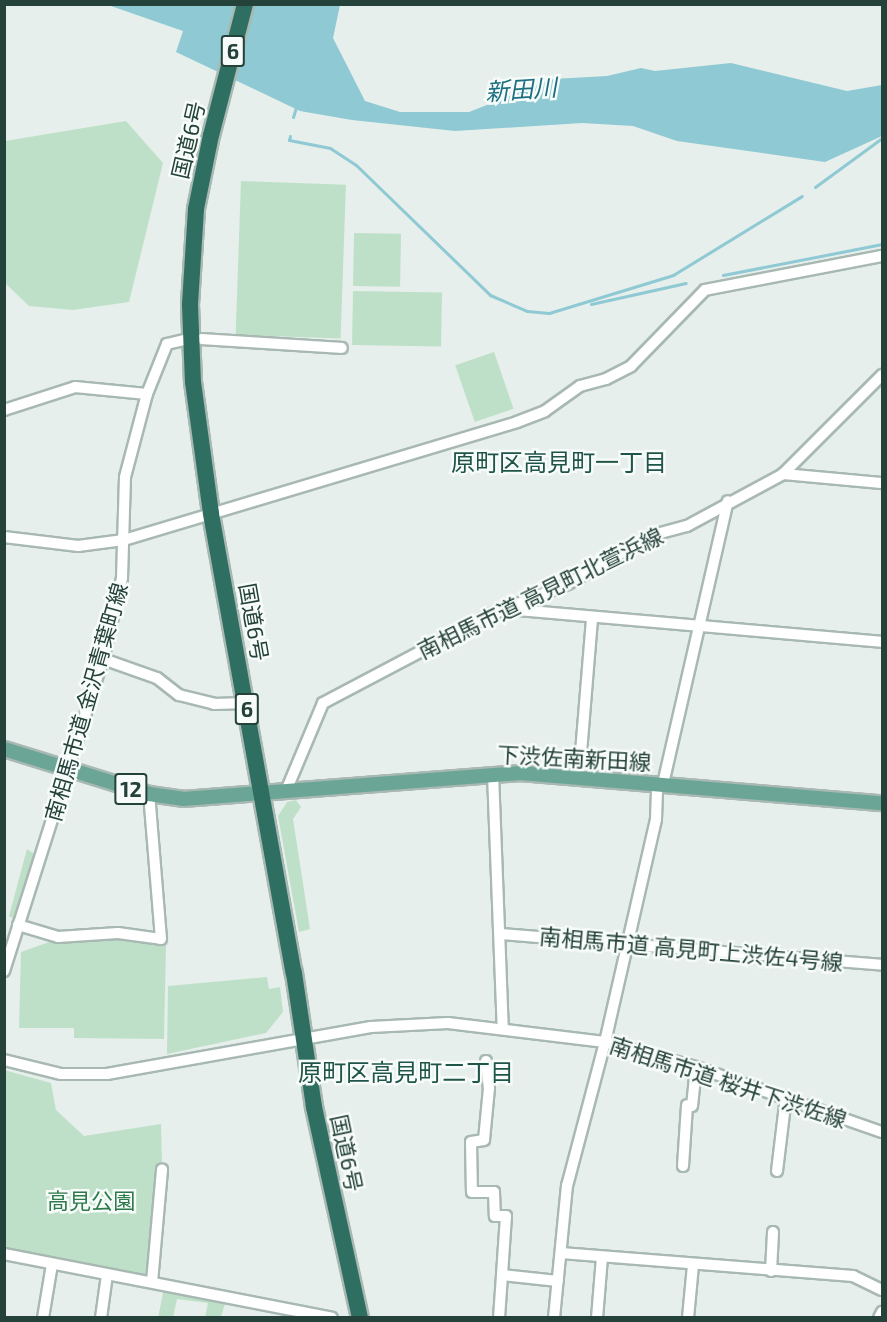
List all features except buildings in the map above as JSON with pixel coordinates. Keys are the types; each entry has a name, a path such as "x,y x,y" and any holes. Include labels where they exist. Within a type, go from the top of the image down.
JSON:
{"highway":[{"name":"国道6号","path":"245,4 220,98 196,209 190,305 193,382 211,514 263,794 314,1107 360,1317"}],"main road":[{"name":"12","path":"4,749 149,794 183,799 263,794"},
{"name":"下渋佐南新田線","path":"263,794 493,774 660,783 882,803"}],"street":[{"path":"4,537 78,546 124,540 545,411 580,386 606,379 631,366 705,290 882,256"},
{"path":"207,339 240,345 342,348"},
{"name":"南相馬市道 金沢青葉町線","path":"4,971 103,659 122,578 124,477 147,394 167,344 185,340"},
{"name":"南相馬市道 高見町北萱浜線","path":"286,791 323,703 506,609 568,584 653,535 687,526 728,501 783,474 882,375"},
{"path":"4,410 75,387 147,394"},
{"path":"783,474 882,483"},
{"path":"554,1317 567,1186 606,1042 656,819 660,783 728,501"},
{"path":"506,609 882,642"},
{"path":"579,777 592,618"},
{"path":"103,659 157,678 179,695 214,704 246,703"},
{"path":"493,774 503,1029"},
{"path":"18,925 58,937 118,933 161,939 149,794"},
{"name":"南相馬市道 高見町上渋佐4号線","path":"500,934 882,965"},
{"name":"南相馬市道 桜井下渋佐線","path":"4,1060 62,1074 129,1071 304,1038 402,1023 503,1029 606,1042 696,1067 882,1132"},
{"path":"486,1061 489,1088 484,1140 471,1142 472,1192 494,1192 495,1216 506,1216 499,1317"},
{"path":"683,1166 696,1067"},
{"path":"777,1171 786,1097"},
{"path":"152,1282 162,1169"},
{"path":"771,1271 773,1232"},
{"path":"561,1253 854,1276 882,1290"},
{"path":"4,1254 332,1317"},
{"path":"597,1317 602,1257"},
{"path":"43,1317 52,1264"},
{"path":"688,1317 693,1265"},
{"path":"101,1317 107,1275"},
{"path":"502,1275 558,1281"},
{"path":"879,1317 882,1312"},
{"path":"355,1317 360,1317"}],"green space":[{"path":"126,121 163,163 129,302 73,310 29,306 5,283 5,141"},
{"path":"241,181 346,185 341,339 236,335"},
{"path":"354,233 401,234 400,287 353,286"},
{"path":"353,291 442,293 441,347 352,345"},
{"path":"494,352 514,409 475,422 455,365"},
{"path":"296,800 301,807 293,819 310,929 299,932 278,816 287,802"},
{"path":"27,849 36,855 15,920 9,916"},
{"path":"119,937 166,946 164,1039 74,1038 74,1028 19,1028 21,952 55,940"},
{"path":"267,977 269,989 280,987 283,1012 266,1033 167,1054 168,986"},
{"name":"高見公園","path":"4,1070 51,1083 56,1110 84,1136 161,1124 162,1163 149,1276 5,1249"},
{"path":"164,1288 226,1300 221,1317 205,1317 208,1303 177,1299 173,1317 158,1318"}],"water":[{"path":"108,5 340,5 333,38 365,101 400,112 469,112 553,79 607,76 641,68 655,71 731,63 847,91 882,85 882,136 825,162 677,141 633,126 582,123 455,131 352,120 300,111 176,52 183,31"}],"waterway":[{"path":"293,117 296,107"},
{"path":"290,136 289,140 330,148 356,165 490,295 527,311 549,313 673,275 802,196"},
{"path":"815,187 882,138"},
{"path":"723,275 882,244"},
{"path":"591,304 686,283"}],"district":[{"name":"原町区高見町一丁目","path":"559,462"},
{"name":"原町区高見町二丁目","path":"406,1072"}],"water label":[{"name":"新田川","path":"521,89"}]}
